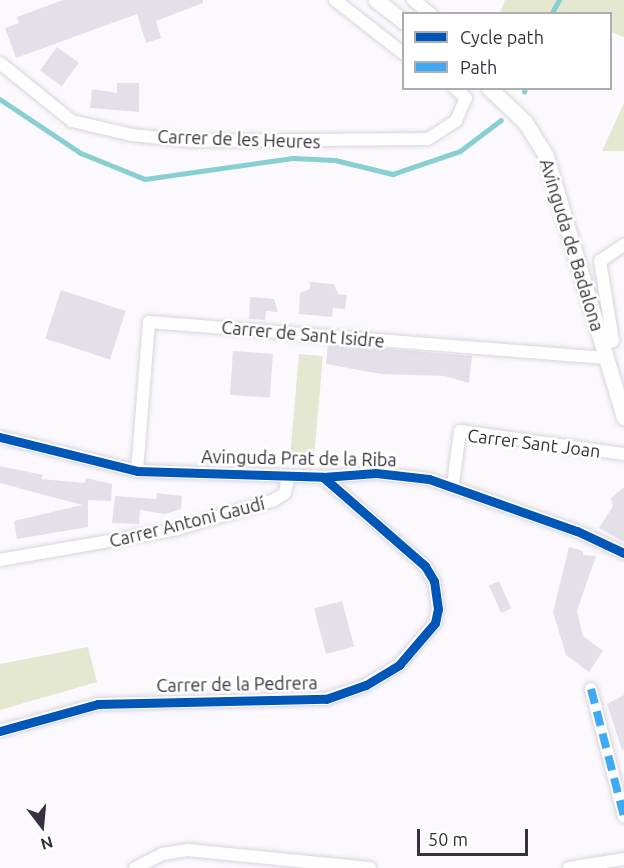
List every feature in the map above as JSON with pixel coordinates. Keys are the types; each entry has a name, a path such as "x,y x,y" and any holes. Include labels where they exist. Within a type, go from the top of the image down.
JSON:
{"street":[{"path":"335,0 402,52"},
{"path":"376,0 402,20"},
{"path":"413,0 428,12"},
{"name":"Carrer de les Heures","path":"0,63 72,121 132,135 192,141 428,139 456,121 466,98 457,90"},
{"name":"Avinguda de Badalona","path":"491,90 525,122 546,156 624,418"},
{"path":"604,351 613,340 600,261 624,245"},
{"name":"Carrer de Sant Isidre","path":"137,471 149,322 604,351"},
{"name":"Carrer Sant Joan","path":"453,484 460,431 624,454"},
{"name":"Avinguda Prat de la Riba","path":"0,437 137,471 288,477 375,473 453,484 624,553"},
{"name":"Carrer Antoni Gaudí","path":"0,560 177,529 274,500 285,493 288,477"},
{"name":"Carrer de la Pedrera","path":"0,731 98,704 326,699 366,685 399,665 435,623 434,580 425,566 323,477"},
{"path":"591,689 624,818"},
{"path":"135,868 187,850 370,868"},
{"path":"569,868 624,859"}],"green space":[{"path":"505,0 624,0 624,37 612,32 612,12 500,12"},
{"path":"624,103 624,151 602,151"},
{"path":"299,354 323,356 314,459 290,457"},
{"path":"88,647 97,682 0,710 0,664"}],"building":[{"path":"63,0 203,0 203,3 156,21 161,38 146,43 137,14 16,58 5,28 19,23 17,17"},
{"path":"57,47 79,63 62,86 40,70"},
{"path":"117,83 139,83 139,112 90,108 92,89 117,93"},
{"path":"310,282 334,284 338,294 347,295 345,309 333,308 332,317 299,314 300,293 310,289"},
{"path":"61,290 126,311 110,360 45,339"},
{"path":"250,297 274,299 278,312 266,311 265,320 249,319"},
{"path":"328,344 472,356 469,383 445,376 381,374 326,364"},
{"path":"233,351 273,354 270,398 230,395"},
{"path":"0,466 43,475 41,479 85,483 86,478 112,484 111,501 88,500 88,527 17,539 14,521 82,505 0,483"},
{"path":"624,487 624,542 599,528 613,506 611,498"},
{"path":"157,493 182,496 181,509 165,514 140,510 139,524 112,523 115,496 156,499"},
{"path":"569,547 583,551 583,555 596,556 577,611 583,636 603,651 589,672 566,655 553,612"},
{"path":"499,581 511,608 501,613 489,585"},
{"path":"342,601 354,646 326,654 314,609"},
{"path":"624,695 624,749 622,750 607,704"}],"waterway":[{"path":"552,12 559,0"},
{"path":"0,99 81,153 145,179 293,158 335,160 393,174 460,151 501,120"}],"marked path":[{"path":"591,689 624,817"}],"cycle path":[{"path":"0,437 137,471 323,477 376,473 429,479 577,531 624,553"},
{"path":"0,731 98,704 326,699 366,685 399,665 435,623 438,609 434,581 425,566 323,477"}]}
